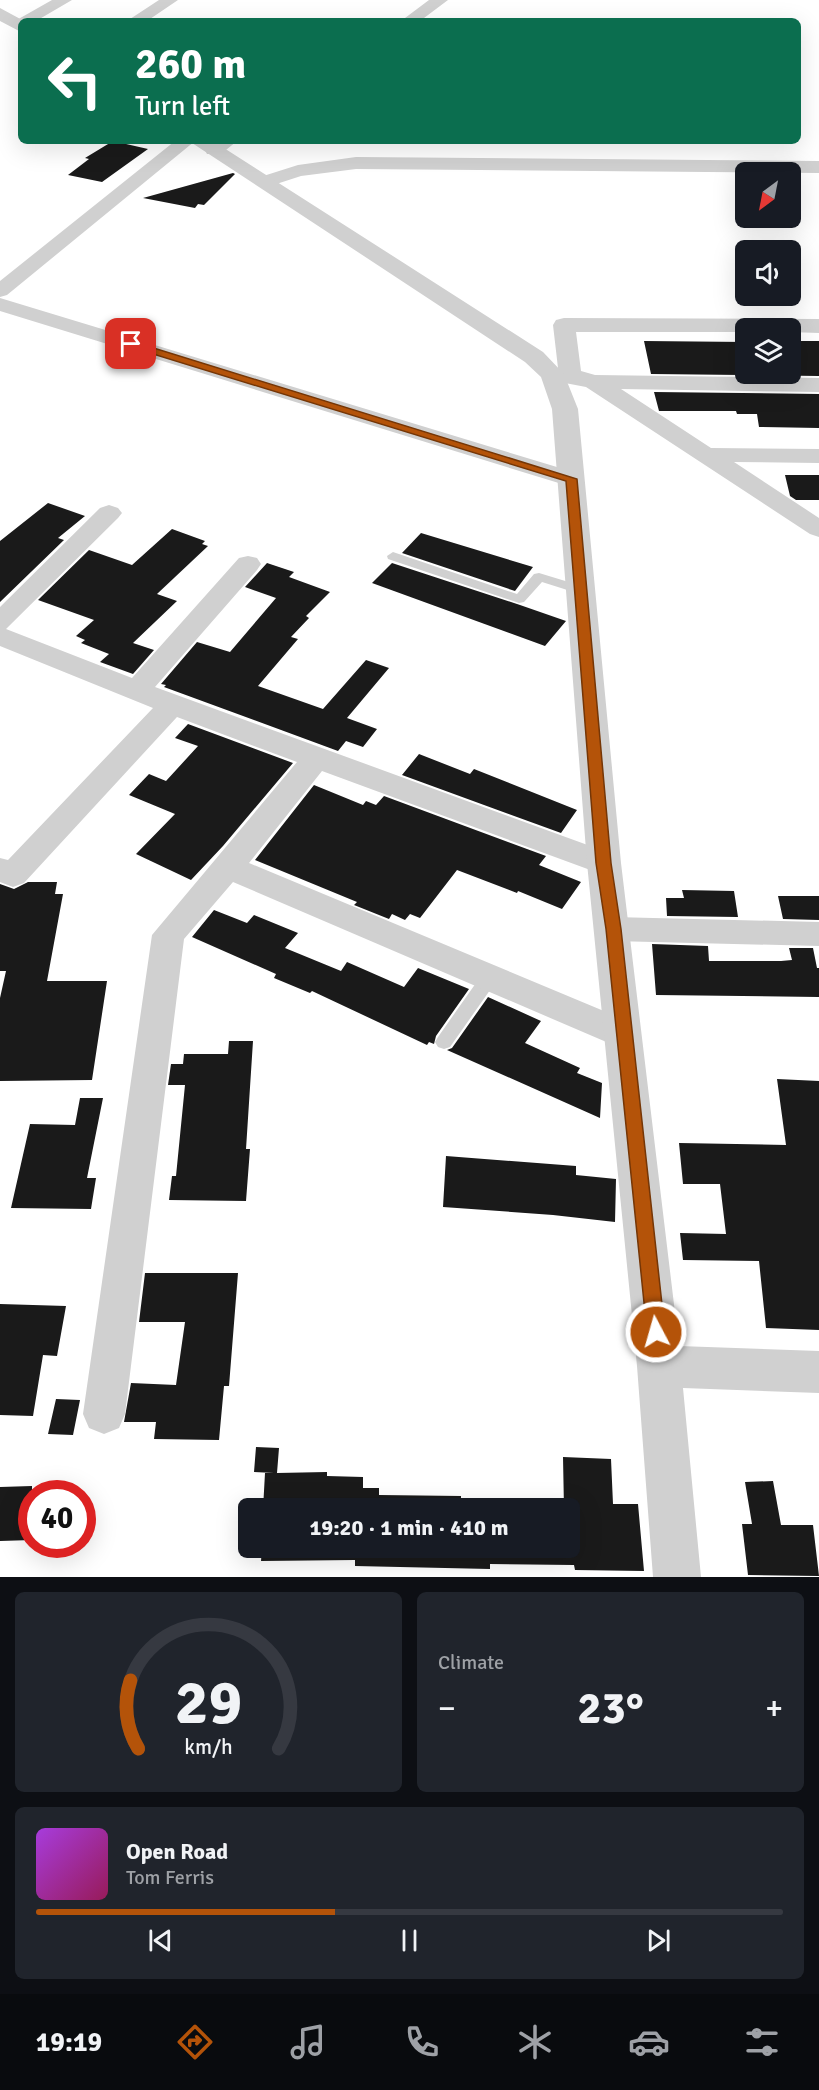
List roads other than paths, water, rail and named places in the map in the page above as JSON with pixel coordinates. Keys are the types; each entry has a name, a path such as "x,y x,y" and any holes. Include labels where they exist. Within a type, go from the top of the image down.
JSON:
{"street":[{"path":"30,18 64,0"},
{"path":"140,18 170,0"},
{"path":"413,18 440,0"},
{"path":"0,13 18,22"},
{"path":"0,291 182,144"},
{"path":"214,144 264,182 561,374 594,382 819,386"},
{"path":"264,182 298,171 356,163 819,167"},
{"path":"0,304 571,479"},
{"path":"677,1577 659,1366 604,863 561,374 564,325 819,326"},
{"path":"594,382 819,529"},
{"path":"706,455 819,456"},
{"path":"0,622 109,513"},
{"path":"136,691 248,564"},
{"path":"0,636 172,705 604,863"},
{"path":"0,869 13,875 172,705"},
{"path":"104,1414 168,935 228,867 316,758"},
{"path":"228,867 623,1034"},
{"path":"613,929 819,934"},
{"path":"659,1366 819,1372"}],"lane":[{"path":"393,556 519,599 539,577 580,590"},
{"path":"444,1042 489,978"}]}
